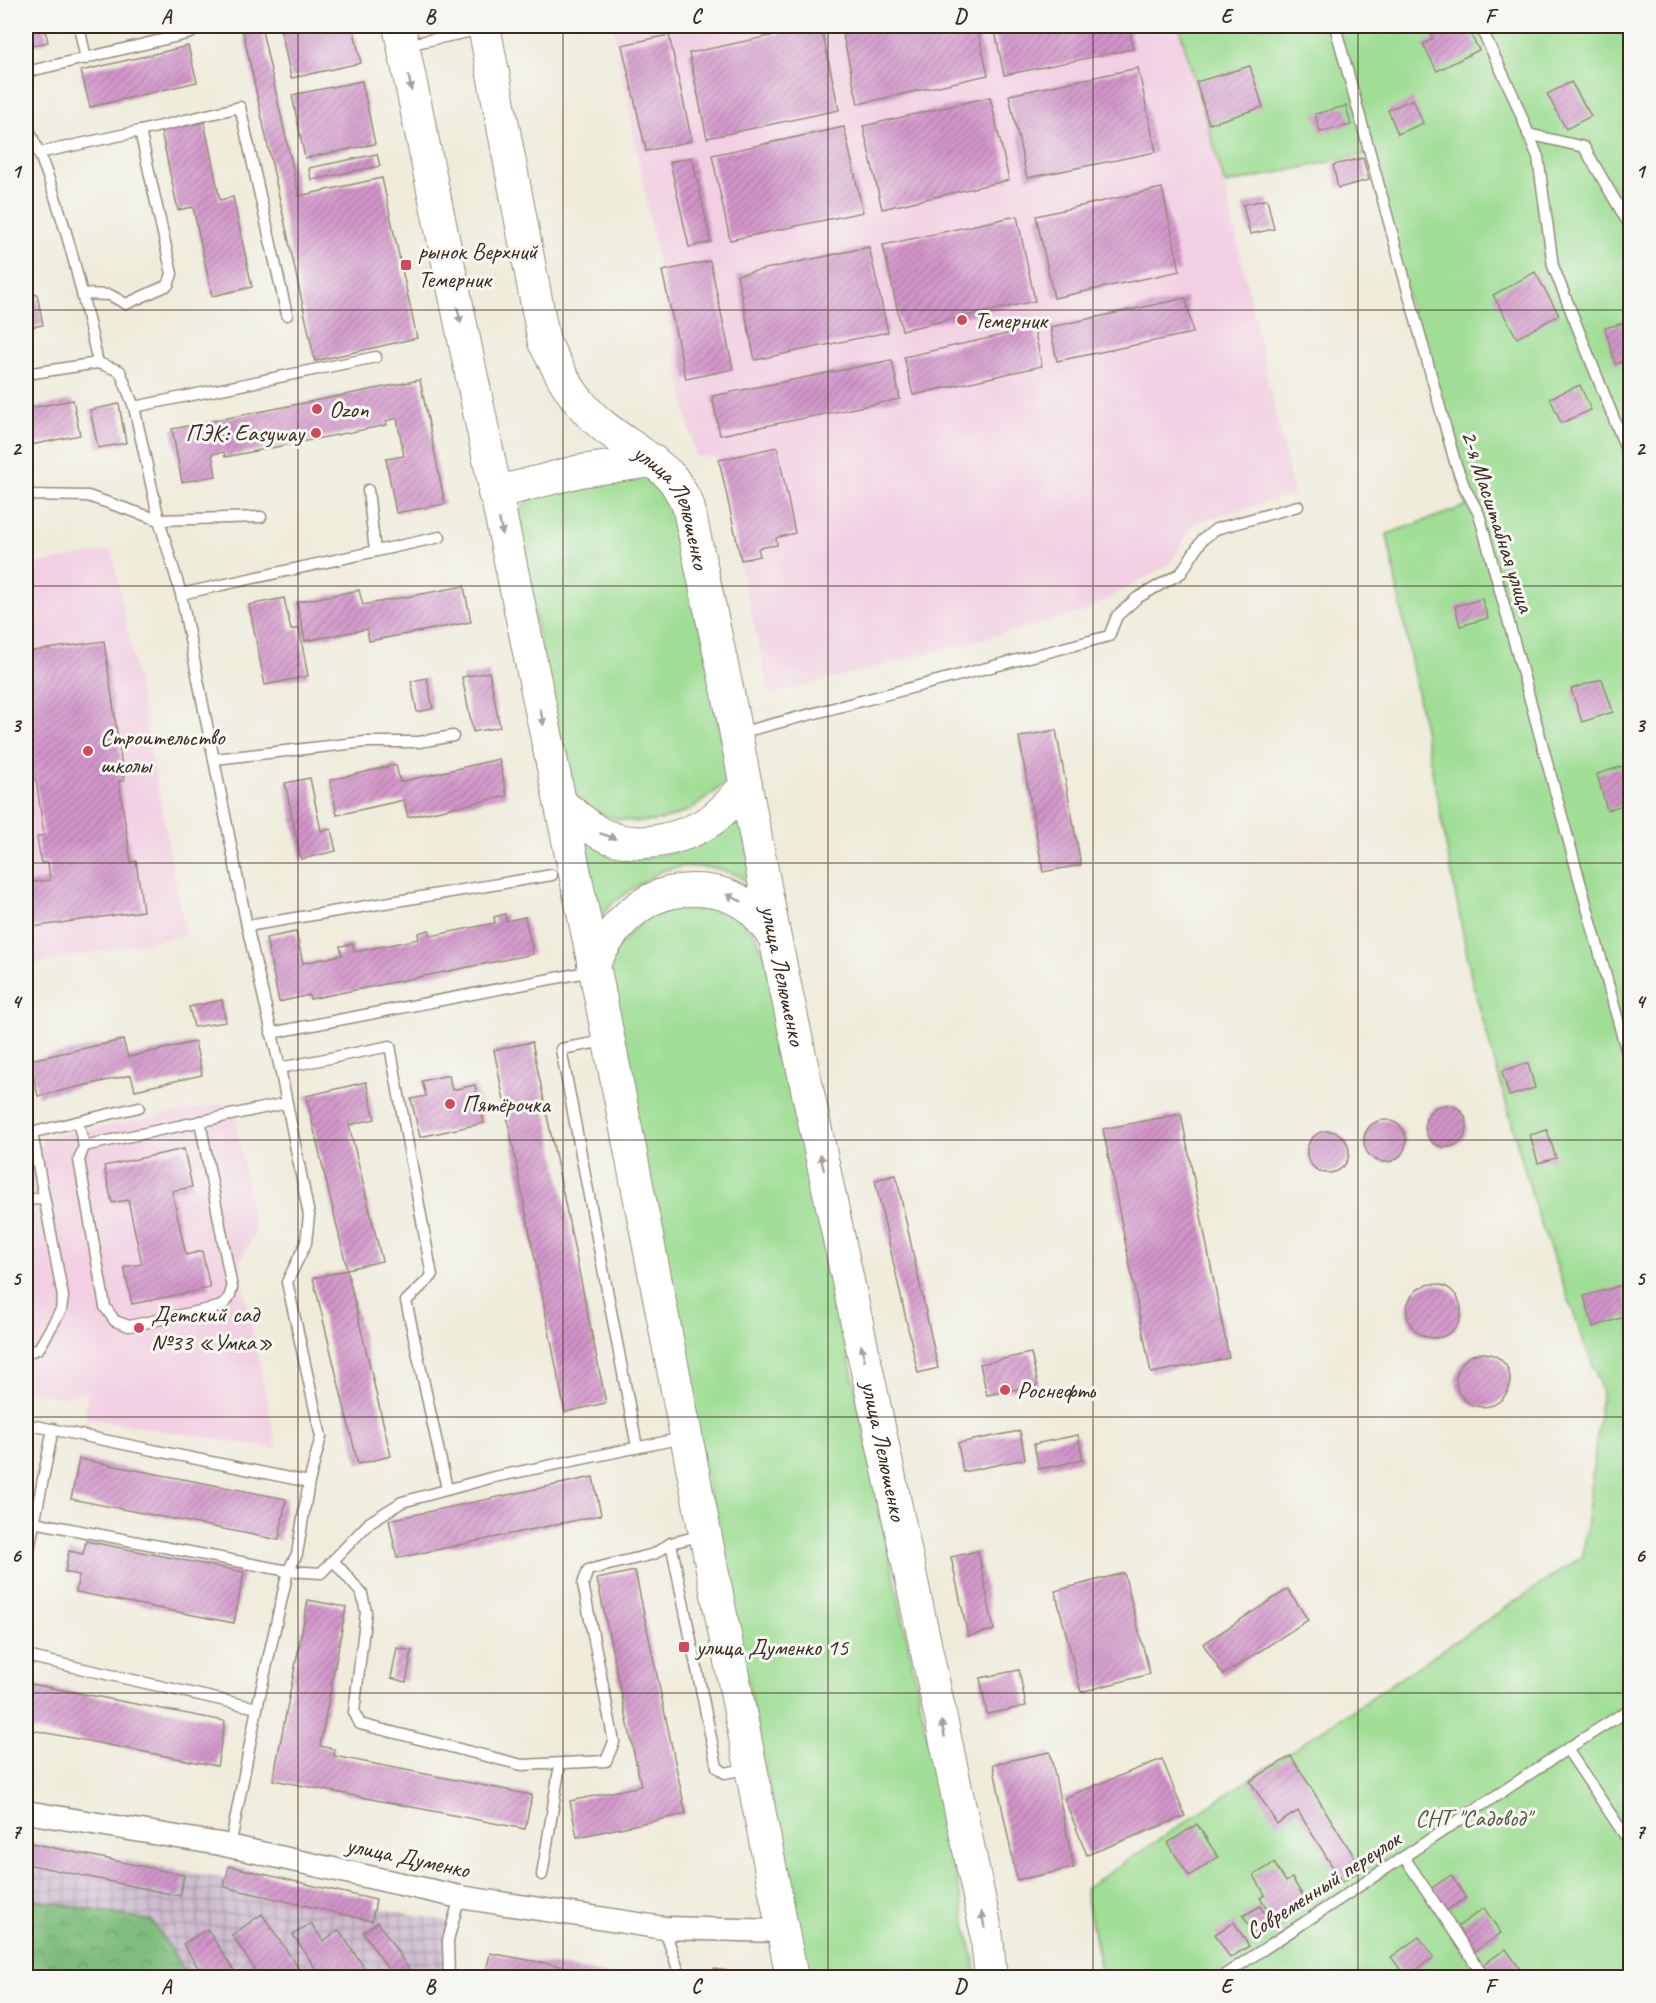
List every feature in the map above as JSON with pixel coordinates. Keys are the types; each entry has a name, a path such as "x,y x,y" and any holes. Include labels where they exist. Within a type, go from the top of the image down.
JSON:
{"street":[{"name":"улица Лелюшенко","path":"484,27 544,342 563,378 582,406 673,479 688,505 736,734 775,938 983,1919 991,1977"},
{"path":"401,36 594,967 792,1977"},
{"path":"494,493 580,471 653,461"},
{"path":"560,803 598,832 620,840 639,843 669,839 690,832 712,820 746,785"},
{"path":"594,967 613,931 636,909 662,895 695,889 719,892 739,900 754,910 775,938"},
{"name":"улица Думенко","path":"26,1812 230,1847 460,1897 664,1928 782,1931"}],"lane":[{"path":"79,26 86,59"},
{"path":"26,72 191,33 190,26"},
{"name":"2-я Масштабная улица","path":"1335,26 1455,462 1482,525 1630,1064"},
{"path":"1480,26 1512,93 1538,157 1554,266 1630,459"},
{"path":"401,36 484,27"},
{"path":"39,153 240,107 286,315"},
{"path":"26,123 39,153 83,294 98,363"},
{"path":"83,294 110,295 126,304 168,285 172,274 140,131"},
{"path":"1528,134 1584,147 1630,226"},
{"path":"134,407 376,357"},
{"path":"26,374 98,363 120,371 134,407 159,520 181,594 247,926 280,1068 309,1215 306,1243 287,1282 321,1437 309,1482 297,1554 288,1571 257,1708 230,1847"},
{"path":"368,490 375,551"},
{"path":"26,495 88,496 159,520 261,517"},
{"path":"736,734 1108,636 1117,616 1137,598 1180,573 1202,540 1216,529 1298,506"},
{"path":"181,594 440,537"},
{"path":"215,759 365,742 419,742 453,736"},
{"path":"247,926 552,875"},
{"path":"271,1034 594,967"},
{"path":"608,1040 561,1049 637,1447"},
{"path":"280,1068 390,1046 432,1276 406,1301 447,1490"},
{"path":"84,1146 287,1103"},
{"path":"26,1353 38,1349 63,1304 44,1197 29,1133 139,1107"},
{"path":"78,1122 84,1146 79,1160 105,1307 115,1321 129,1326 219,1307 228,1300 231,1294 232,1288 200,1121"},
{"path":"26,1201 44,1197"},
{"path":"26,1424 309,1482"},
{"path":"26,1563 53,1429"},
{"path":"34,1521 288,1571 321,1573 370,1522 402,1502 637,1447 687,1438"},
{"path":"333,1560 362,1594 366,1612 354,1712 360,1724 522,1765 606,1761 614,1742 583,1584 588,1570 654,1554 671,1543 706,1535"},
{"path":"671,1543 717,1767 725,1773 751,1768"},
{"path":"26,1656 257,1708"},
{"name":"Современный переулок","path":"1220,1977 1630,1709"},
{"path":"1567,1749 1630,1843"},
{"path":"542,1875 560,1764"},
{"path":"1404,1857 1485,1977"},
{"path":"450,1977 448,1940 460,1897"},
{"path":"664,1928 681,1977"},
{"path":"1236,1968 1243,1977"}],"shaded area":[{"name":"Темерник","path":"613,26 1179,26 1221,169 1294,494 1194,523 1170,564 1084,612 770,695 715,457 695,456"},
{"name":"Строительство школы","path":"112,550 186,935 26,965 26,566"},
{"name":"Детский сад №33 «Умка»","path":"233,1102 255,1233 239,1264 277,1449 85,1418 87,1392 60,1397 26,1392 26,1191 29,1190 26,1149 43,1145 42,1138"},
{"path":"26,1841 447,1921 454,1977 189,1977 152,1921 26,1898"}],"green space":[{"name":"СНТ \"Садовод\"","path":"1179,26 1630,26 1630,1977 1102,1977 1085,1889 1583,1556 1602,1391 1536,1210 1472,981 1387,534 1466,506 1367,154 1225,184"},
{"path":"649,474 681,508 729,780 687,811 655,821 639,822 607,816 592,809 567,787 515,516 527,502 541,493"},
{"path":"741,815 754,887 737,875 714,868 684,866 661,871 610,905 590,933 570,823 612,852 629,857 646,858 679,849"},
{"path":"660,903 726,906 755,934 766,957 977,1977 808,1977 604,980 610,953"},
{"path":"26,1898 152,1921 189,1977 26,1977"}],"building":[{"path":"26,26 44,26 48,42 31,46"},
{"path":"261,26 299,196 382,178 417,338 315,361 242,27"},
{"path":"280,26 353,26 361,63 291,78"},
{"path":"821,26 839,110 707,138 689,53"},
{"path":"841,26 977,26 988,75 858,104"},
{"path":"994,26 1129,26 1133,49 1004,75"},
{"path":"1440,26 1466,26 1479,50 1437,71 1423,44 1433,39 1429,31"},
{"path":"669,35 692,141 646,151 622,45"},
{"path":"188,46 197,82 90,107 81,71"},
{"path":"1250,66 1263,107 1209,124 1196,82"},
{"path":"1138,68 1156,152 1027,178 1009,95"},
{"path":"362,81 375,144 305,158 292,95"},
{"path":"1571,82 1591,116 1566,129 1547,94"},
{"path":"990,97 1009,180 882,209 863,126"},
{"path":"1413,99 1423,123 1398,134 1388,110"},
{"path":"1346,106 1351,125 1320,132 1315,114"},
{"path":"204,122 220,200 233,197 252,287 212,296 193,207 178,210 161,131"},
{"path":"844,127 863,212 730,240 712,155"},
{"path":"377,154 380,166 311,180 309,168"},
{"path":"692,157 711,242 689,247 670,162"},
{"path":"1363,158 1369,180 1338,188 1333,165"},
{"path":"1162,188 1180,271 1054,298 1036,216"},
{"path":"1267,199 1274,229 1250,234 1243,205"},
{"path":"1017,216 1035,301 902,330 883,245"},
{"path":"869,247 888,332 755,360 737,275"},
{"path":"710,261 733,369 686,379 662,271"},
{"path":"1535,272 1559,315 1517,338 1493,295"},
{"path":"26,290 28,296 37,294 43,325 26,328"},
{"path":"1186,298 1193,333 1057,361 1050,327"},
{"path":"1630,321 1630,359 1615,364 1605,328"},
{"path":"1034,328 1042,366 913,395 904,357"},
{"path":"892,360 900,399 720,435 712,396"},
{"path":"420,380 445,504 396,513 386,459 404,456 397,418 386,421 387,425 225,457 224,452 212,454 216,476 182,482 172,429"},
{"path":"1580,385 1591,410 1561,423 1550,398"},
{"path":"73,400 80,435 26,446 26,409"},
{"path":"119,404 126,443 98,448 90,410"},
{"path":"777,447 795,533 776,538 777,545 758,548 760,556 741,560 719,460"},
{"path":"464,586 471,622 369,641 367,629 305,641 297,602 359,590 363,605"},
{"path":"284,598 291,630 299,628 308,676 265,685 249,605"},
{"path":"1482,599 1488,618 1460,626 1455,606"},
{"path":"104,641 124,781 119,781 131,862 136,861 143,911 26,928 26,883 50,880 48,862 41,863 37,837 44,835 36,779 28,780 26,766 26,652"},
{"path":"489,672 500,727 473,732 462,677"},
{"path":"427,678 433,709 417,712 411,681"},
{"path":"1602,679 1613,712 1582,722 1571,689"},
{"path":"1056,730 1081,865 1043,872 1019,737"},
{"path":"499,759 507,796 408,817 404,800 337,815 330,780 396,765 400,782"},
{"path":"1630,764 1630,803 1607,810 1597,774"},
{"path":"310,778 321,831 331,829 336,851 301,859 285,783"},
{"path":"505,914 506,921 525,917 533,954 310,999 309,995 279,1002 266,938 296,932 303,963 342,955 340,946 353,944 354,952 419,939 418,933 429,930 431,936 495,923 494,917"},
{"path":"222,1000 226,1022 194,1027 189,1007"},
{"path":"123,1040 128,1057 195,1042 202,1075 135,1090 131,1075 38,1096 30,1060"},
{"path":"532,1042 606,1403 565,1412 494,1050"},
{"path":"1528,1063 1535,1088 1509,1096 1502,1071"},
{"path":"449,1075 452,1090 475,1085 484,1123 420,1137 411,1099 426,1096 422,1081"},
{"path":"366,1082 375,1119 349,1125 382,1261 347,1269 306,1096"},
{"path":"1446,1105 1461,1111 1467,1126 1461,1141 1446,1147 1431,1141 1425,1126 1431,1111"},
{"path":"1181,1114 1229,1358 1151,1373 1103,1129"},
{"path":"1385,1120 1400,1126 1406,1141 1400,1156 1385,1162 1370,1156 1364,1141 1370,1126"},
{"path":"1547,1130 1556,1158 1538,1163 1530,1135"},
{"path":"1328,1131 1343,1137 1349,1152 1343,1167 1328,1173 1313,1167 1307,1152 1313,1137"},
{"path":"184,1149 192,1187 172,1191 186,1255 202,1251 210,1288 132,1304 124,1267 142,1264 128,1200 112,1203 104,1166"},
{"path":"896,1175 938,1368 918,1373 875,1180"},
{"path":"26,1251 33,1280 26,1282"},
{"path":"347,1270 391,1456 358,1464 313,1278"},
{"path":"1429,1284 1439,1284 1449,1288 1457,1296 1461,1311 1457,1326 1449,1334 1439,1338 1429,1338 1419,1334 1411,1326 1407,1316 1407,1306 1411,1296 1419,1288"},
{"path":"1623,1285 1630,1315 1593,1327 1584,1296"},
{"path":"1031,1353 1038,1385 987,1395 980,1364"},
{"path":"1478,1353 1488,1353 1498,1357 1506,1365 1510,1380 1506,1395 1498,1403 1488,1407 1478,1407 1468,1403 1460,1395 1456,1385 1456,1375 1460,1365 1468,1357"},
{"path":"1020,1431 1025,1459 963,1472 958,1443"},
{"path":"1078,1435 1083,1460 1039,1469 1034,1444"},
{"path":"79,1459 286,1499 279,1540 71,1499"},
{"path":"593,1477 601,1515 397,1558 389,1520"},
{"path":"86,1541 244,1572 234,1623 76,1592 79,1575 65,1572 69,1551 83,1554"},
{"path":"978,1551 994,1630 968,1636 951,1557"},
{"path":"635,1571 686,1814 577,1837 570,1801 641,1786 597,1579"},
{"path":"1124,1573 1150,1674 1081,1692 1055,1591"},
{"path":"1288,1589 1308,1620 1223,1675 1203,1644"},
{"path":"308,1600 346,1607 320,1746 335,1749 334,1756 532,1795 525,1829 273,1780"},
{"path":"397,1648 412,1651 406,1682 391,1678"},
{"path":"1019,1670 1026,1706 987,1714 980,1678"},
{"path":"26,1683 225,1721 217,1766 26,1729"},
{"path":"1050,1752 1074,1868 1017,1880 993,1764"},
{"path":"1291,1756 1362,1869 1342,1882 1298,1811 1277,1824 1250,1781"},
{"path":"1162,1759 1185,1816 1087,1855 1064,1798"},
{"path":"1197,1824 1218,1857 1189,1876 1168,1843"},
{"path":"26,1842 184,1875 180,1896 26,1864"},
{"path":"1274,1863 1286,1882 1292,1878 1308,1904 1276,1924 1260,1898 1265,1895 1254,1875"},
{"path":"229,1866 376,1900 372,1921 224,1887"},
{"path":"1451,1875 1466,1898 1444,1912 1429,1890"},
{"path":"1260,1906 1272,1925 1256,1935 1243,1916"},
{"path":"1484,1908 1501,1933 1474,1952 1456,1928"},
{"path":"262,1914 305,1978 260,1978 232,1935"},
{"path":"378,1922 415,1978 394,1978 363,1932"},
{"path":"1234,1922 1249,1946 1230,1958 1215,1934"},
{"path":"311,1923 323,1941 339,1930 371,1978 322,1978 293,1935"},
{"path":"207,1929 239,1978 205,1978 183,1944"},
{"path":"1419,1937 1434,1957 1406,1977 1391,1957"},
{"path":"1506,1949 1525,1976 1523,1978 1491,1978 1483,1965"},
{"path":"490,1953 614,1976 614,1978 485,1978"},
{"path":"714,1969 735,1972 736,1978 715,1978"}],"place":[{"name":"рынок Верхний Темерник","path":"406,265"},
{"name":"Темерник","path":"962,320"},
{"name":"Ozon","path":"317,409"},
{"name":"ПЭК: Easyway","path":"316,433"},
{"name":"Строительство школы","path":"88,751"},
{"name":"Пятёрочка","path":"450,1104"},
{"name":"Детский сад №33 «Умка»","path":"139,1328"},
{"name":"Роснефть","path":"1005,1390"},
{"name":"улица Думенко 15","path":"684,1647"}]}
